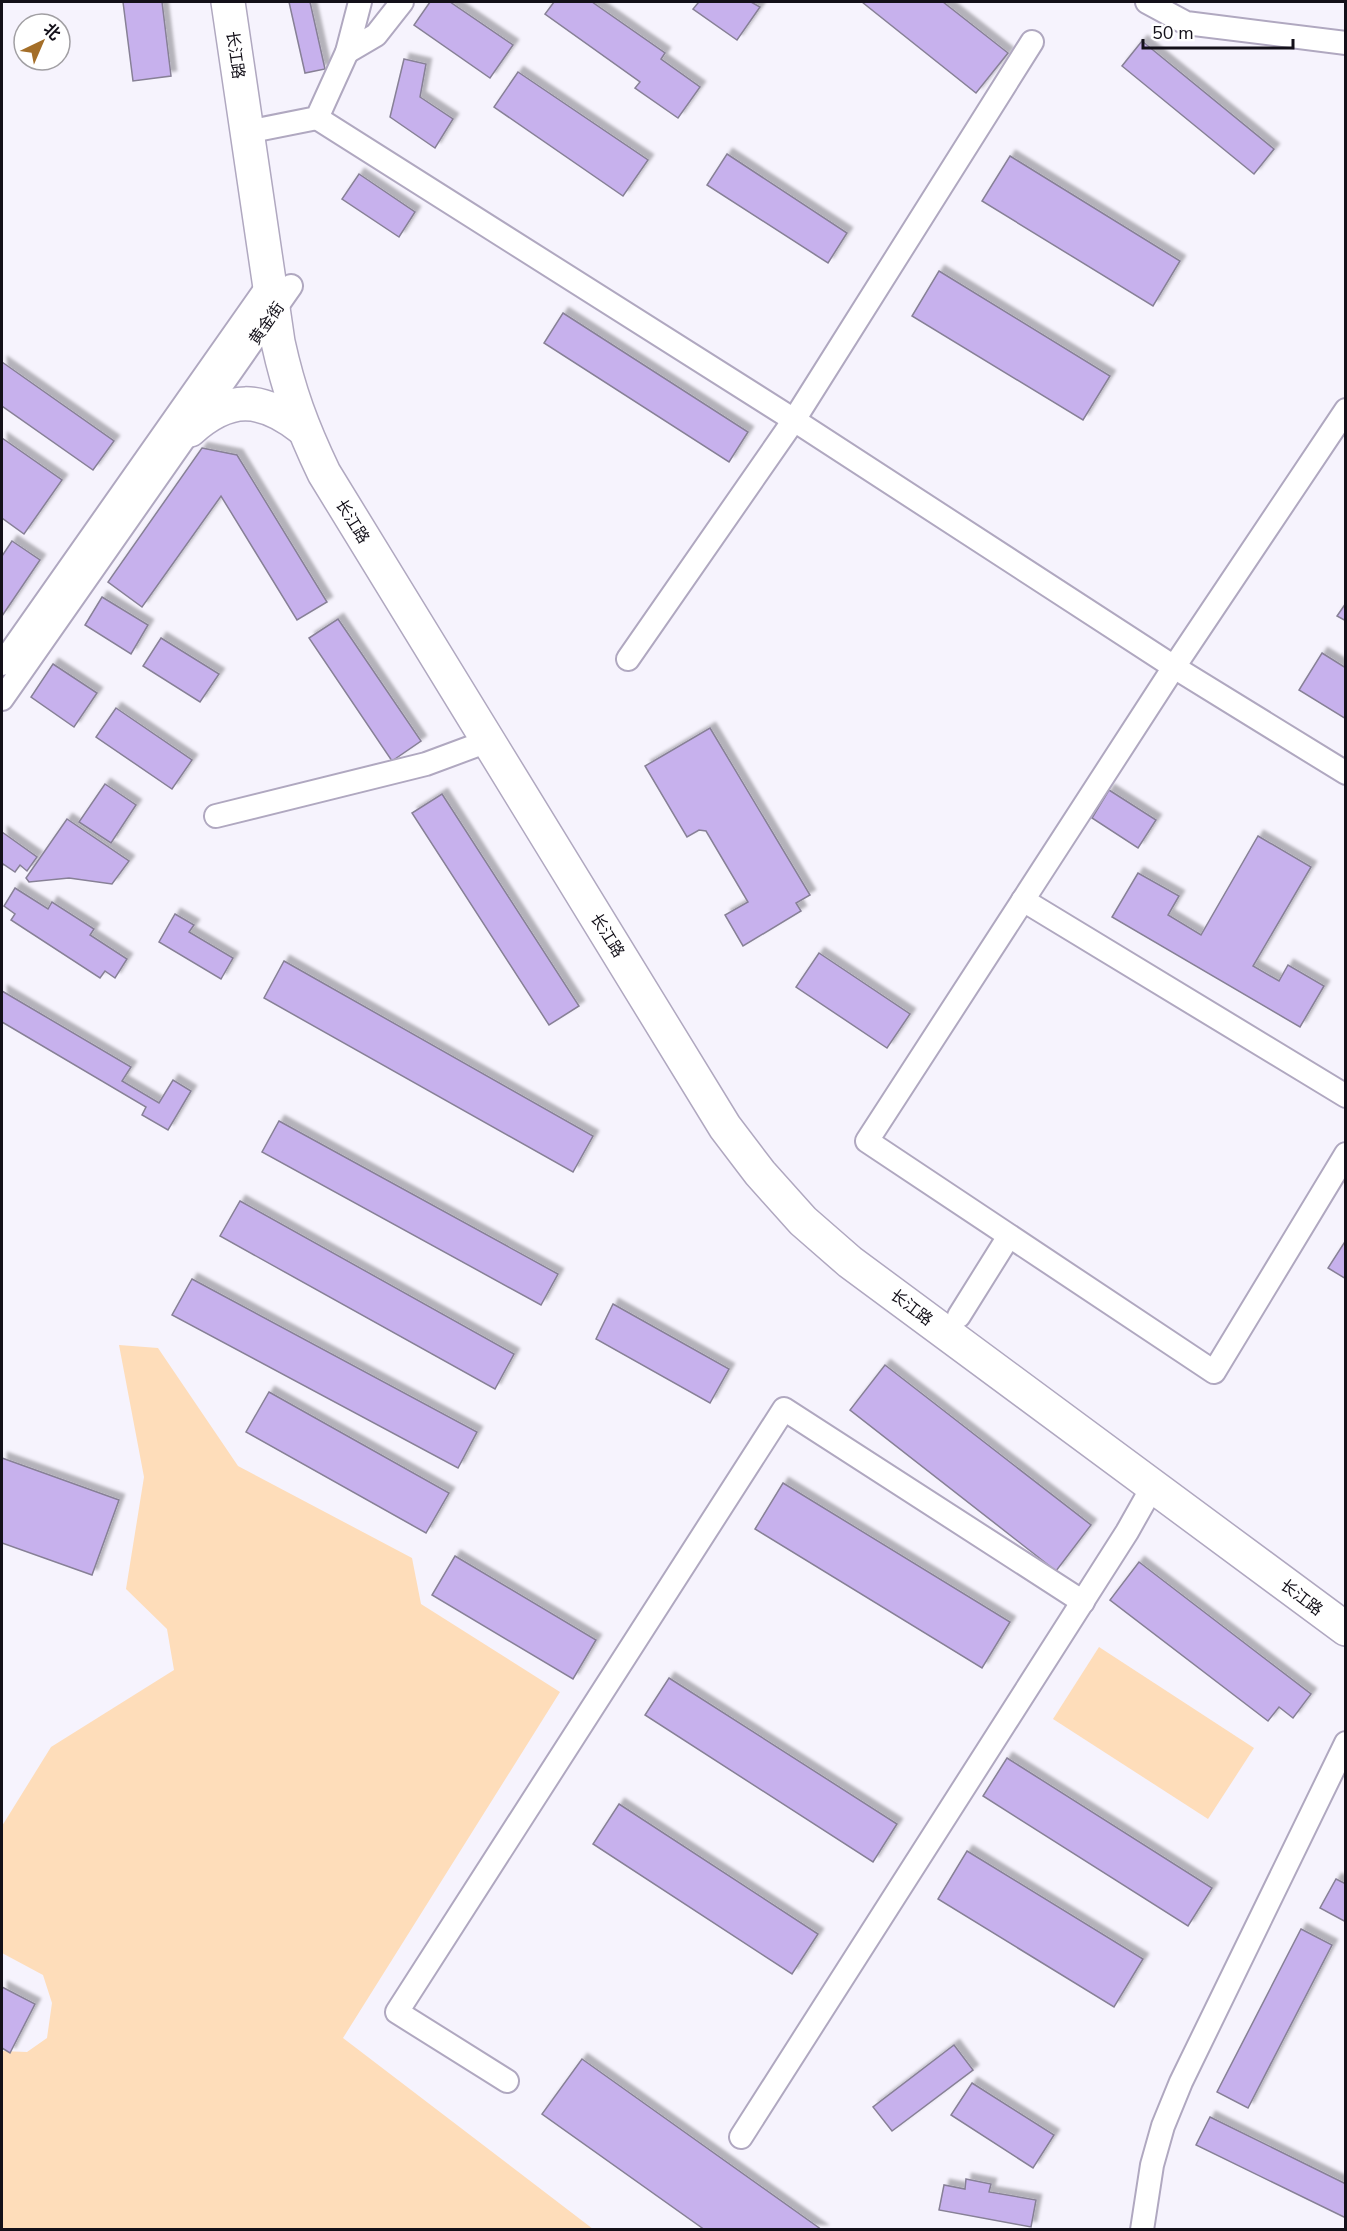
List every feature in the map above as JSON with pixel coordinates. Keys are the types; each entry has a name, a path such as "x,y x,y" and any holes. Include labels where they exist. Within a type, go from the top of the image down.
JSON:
{"highway":[{"name":"长江路","path":"228,2 258,130"},
{"name":"长江路","path":"250,2 258,130 288,387 302,428 324,473 725,1127 760,1173 803,1221 850,1262 1346,1629"},
{"name":"长江路","path":"278,294 298,335 321,419 341,462 741,1112 777,1160 820,1207 862,1244 1346,1601"},
{"path":"190,430 206,416 225,406 243,404 265,406 284,414 302,428"}],"street":[{"path":"317,118 347,52 360,2"},
{"path":"347,52 376,35 402,2"},
{"path":"1147,2 1186,22 1346,43"},
{"path":"628,659 794,420 1032,42"},
{"path":"258,130 317,118 794,420 1174,667 1346,773"},
{"name":"黄金街","path":"2,699 190,430 278,294"},
{"name":"黄金街","path":"2,664 278,294"},
{"path":"1346,410 1174,667 867,1141 1214,1371 1346,1154"},
{"path":"216,816 426,764 488,741"},
{"path":"1023,900 1346,1096"},
{"path":"959,1316 1010,1236"},
{"path":"507,2081 397,2012 784,1409 1083,1602"},
{"path":"741,2137 1083,1602 1153,1486"},
{"path":"1142,2229 1152,2165 1163,2126 1180,2082 1346,1743"}],"shaded area":[{"path":"119,1345 158,1348 238,1466 412,1558 421,1604 560,1692 343,2038 593,2229 2,2229 2,2051 27,2052 47,2038 52,2003 43,1975 2,1953 2,1826 51,1747 174,1670 167,1629 126,1589 144,1477"},
{"path":"1099,1647 1254,1748 1208,1819 1053,1719"}],"building":[{"path":"123,2 162,2 171,76 133,81"},
{"path":"289,2 310,2 325,69 305,73"},
{"path":"430,2 450,2 513,45 490,78 414,25"},
{"path":"554,2 592,2 665,53 661,59 700,87 678,118 635,88 640,82 545,14"},
{"path":"697,2 751,2 760,7 737,40 693,9"},
{"path":"862,2 943,2 1008,53 976,93"},
{"path":"1142,41 1274,149 1254,174 1122,66"},
{"path":"404,59 426,64 420,97 453,119 435,148 390,117"},
{"path":"518,72 648,160 623,196 494,107"},
{"path":"727,154 847,233 828,263 707,185"},
{"path":"1010,156 1180,261 1153,306 982,201"},
{"path":"359,174 415,212 399,237 342,199"},
{"path":"939,271 1110,376 1083,420 912,316"},
{"path":"563,313 748,432 729,462 544,343"},
{"path":"2,362 114,441 93,470 2,406"},
{"path":"2,438 62,480 24,534 2,518"},
{"path":"202,448 237,455 327,602 297,620 221,496 142,607 108,582"},
{"path":"12,541 40,560 2,616 2,556"},
{"path":"102,597 148,625 131,654 85,625"},
{"path":"1346,603 1346,621 1337,616"},
{"path":"338,619 421,741 392,761 309,638"},
{"path":"161,638 219,674 200,702 143,666"},
{"path":"1322,653 1346,668 1346,719 1299,690"},
{"path":"53,664 97,693 74,727 31,697"},
{"path":"116,708 192,760 172,789 96,737"},
{"path":"710,728 810,895 796,903 801,911 743,946 725,915 748,902 706,831 699,830 687,837 645,766"},
{"path":"105,784 136,805 111,843 79,822"},
{"path":"1109,790 1156,820 1138,848 1092,818"},
{"path":"442,794 579,1006 549,1025 412,813"},
{"path":"67,819 129,861 112,884 69,878 29,882 26,878"},
{"path":"2,832 37,857 27,871 20,865 15,872 3,864 2,867"},
{"path":"1258,836 1311,867 1253,966 1279,981 1288,965 1324,986 1300,1027 1112,917 1138,873 1179,896 1168,915 1201,935"},
{"path":"15,888 48,909 52,902 94,929 90,935 127,959 115,978 105,971 100,978 11,920 15,914 4,906"},
{"path":"175,914 194,925 189,932 233,958 221,979 159,942"},
{"path":"819,953 910,1014 887,1048 796,987"},
{"path":"284,961 593,1136 573,1172 264,998"},
{"path":"2,991 131,1067 122,1081 159,1103 173,1080 191,1091 168,1130 142,1115 146,1107 2,1022"},
{"path":"279,1121 558,1274 541,1305 262,1152"},
{"path":"240,1201 514,1354 495,1389 220,1236"},
{"path":"1346,1240 1346,1279 1328,1268"},
{"path":"192,1279 477,1432 458,1468 172,1315"},
{"path":"613,1304 729,1369 710,1403 596,1339"},
{"path":"885,1365 1091,1525 1056,1571 850,1410"},
{"path":"269,1392 449,1493 426,1533 246,1432"},
{"path":"2,1458 119,1500 92,1575 2,1543"},
{"path":"783,1483 1010,1622 982,1668 755,1529"},
{"path":"455,1556 596,1640 573,1679 432,1595"},
{"path":"1139,1562 1311,1694 1293,1718 1279,1707 1268,1721 1110,1600"},
{"path":"669,1678 897,1824 873,1862 645,1715"},
{"path":"1007,1758 1212,1888 1188,1926 983,1796"},
{"path":"619,1804 818,1934 792,1974 593,1844"},
{"path":"967,1851 1143,1959 1114,2007 938,1899"},
{"path":"1336,1879 1346,1884 1346,1922 1320,1908"},
{"path":"1301,1929 1332,1945 1248,2108 1217,2092"},
{"path":"2,1987 35,2004 10,2053 2,2048"},
{"path":"954,2045 973,2070 892,2131 873,2107"},
{"path":"582,2059 822,2230 705,2230 542,2114"},
{"path":"972,2083 1054,2135 1033,2168 951,2115"},
{"path":"1210,2117 1346,2184 1346,2218 1196,2145"},
{"path":"966,2179 991,2184 989,2192 1036,2200 1031,2227 939,2210 944,2185 965,2189"}]}
